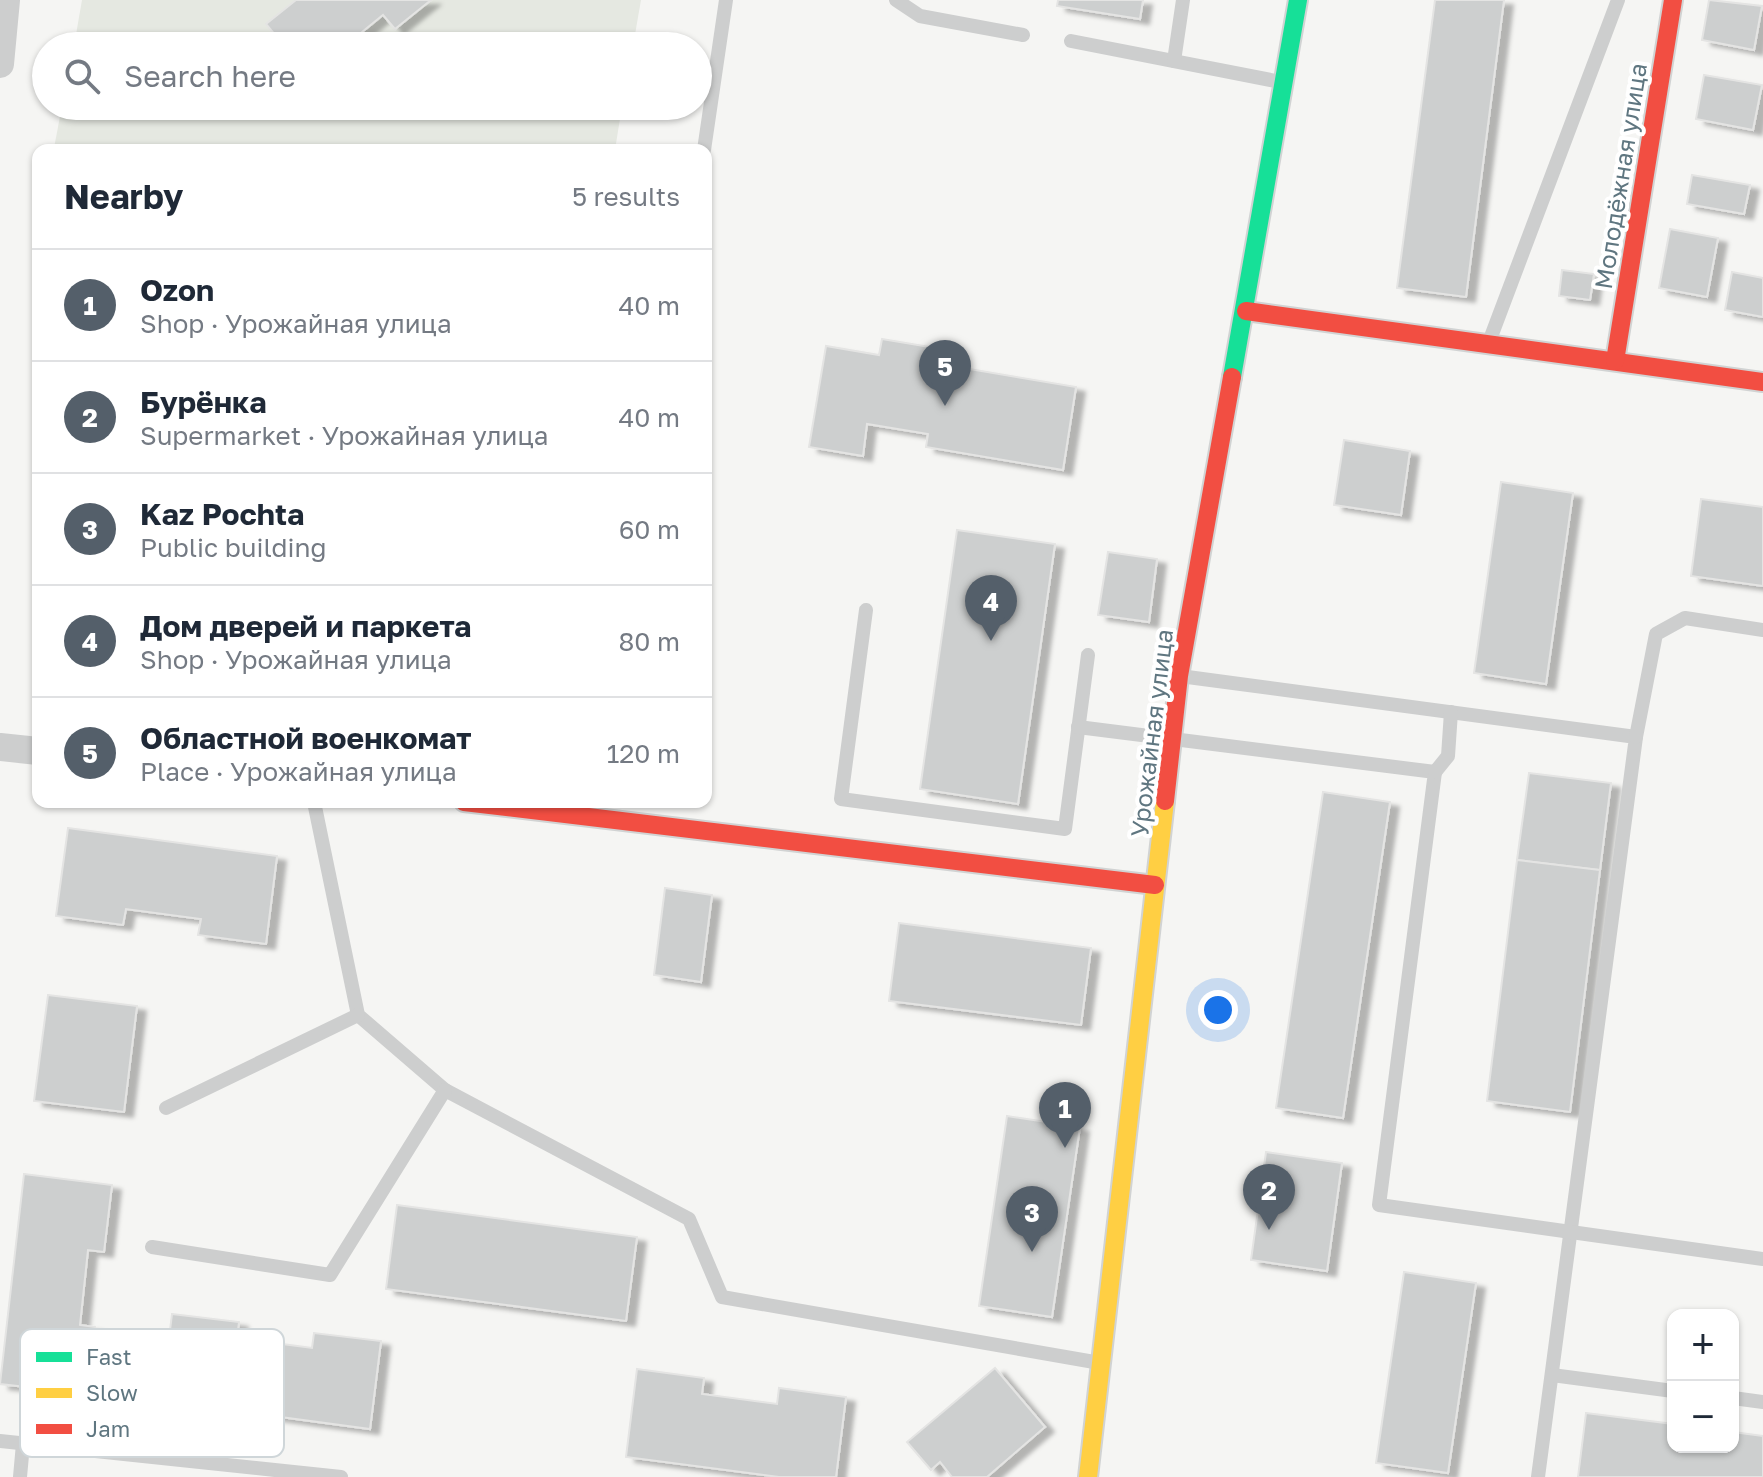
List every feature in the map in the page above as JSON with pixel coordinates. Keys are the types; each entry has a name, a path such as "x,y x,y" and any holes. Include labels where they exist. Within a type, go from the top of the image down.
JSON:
{"street":[{"path":"0,64 6,0"},
{"name":"Урожайная улица","path":"1088,1477 1104,1363 1179,676 1246,311 1281,82 1298,0"},
{"name":"Молодёжная улица","path":"1615,361 1673,0"},
{"path":"1246,311 1763,382"},
{"path":"0,747 32,750"},
{"path":"514,808 1155,885"}],"lane":[{"path":"712,95 726,0"},
{"path":"896,0 920,16 1023,35"},
{"path":"1174,61 1183,0"},
{"path":"1488,342 1618,0"},
{"path":"1071,41 1281,82"},
{"path":"705,144 708,120"},
{"path":"866,610 841,799 1065,829 1088,655"},
{"path":"1538,1477 1636,737 1656,634 1685,618 1763,630"},
{"path":"1179,676 1636,737"},
{"path":"1451,712 1448,756 1435,772 1379,1205 1763,1259"},
{"path":"1078,727 1435,772"},
{"path":"315,808 358,1015 445,1090 689,1219 722,1297 1104,1363"},
{"path":"166,1108 358,1015"},
{"path":"152,1247 330,1275 445,1090"},
{"path":"1552,1375 1667,1390"},
{"path":"1739,1399 1763,1402"},
{"path":"0,1441 20,1444"},
{"path":"20,1477 22,1457"},
{"path":"148,1457 341,1477"}],"shaded area":[{"path":"82,0 641,0 635,32 76,32"},
{"path":"59,120 620,120 616,144 55,144"}],"building":[{"path":"296,0 431,0 395,29 383,15 362,32 273,32 266,24"},
{"path":"1058,0 1143,0 1140,19 1057,6"},
{"path":"1435,0 1504,0 1466,297 1397,288"},
{"path":"1709,0 1762,6 1754,50 1702,40"},
{"path":"1704,75 1762,85 1753,130 1696,119"},
{"path":"1692,175 1750,185 1744,214 1687,204"},
{"path":"1670,229 1718,238 1707,297 1659,288"},
{"path":"1562,270 1594,274 1590,300 1559,296"},
{"path":"1732,272 1763,278 1763,317 1725,310"},
{"path":"882,339 942,349 940,364 1076,387 1063,470 926,447 928,434 867,424 863,456 809,447 826,346 879,355"},
{"path":"1344,440 1410,451 1401,515 1334,505"},
{"path":"1501,482 1573,493 1546,684 1474,673"},
{"path":"1701,499 1763,507 1763,586 1691,576"},
{"path":"957,530 1055,544 1018,804 920,789"},
{"path":"1108,552 1157,559 1149,622 1098,615"},
{"path":"1529,773 1611,783 1600,870 1517,860"},
{"path":"1323,792 1390,802 1343,1118 1276,1108"},
{"path":"68,828 277,856 266,944 198,935 201,919 126,909 123,925 56,916"},
{"path":"1517,860 1600,870 1570,1112 1487,1101"},
{"path":"665,888 712,895 701,982 654,975"},
{"path":"899,923 1091,948 1081,1025 889,1001"},
{"path":"48,995 137,1006 124,1112 34,1101"},
{"path":"1007,1116 1080,1127 1052,1317 979,1306"},
{"path":"1266,1152 1342,1163 1327,1271 1251,1260"},
{"path":"24,1174 112,1185 104,1252 88,1250 80,1325 95,1329 20,1329 20,1386 0,1384"},
{"path":"397,1205 637,1237 626,1321 386,1289"},
{"path":"1404,1272 1476,1283 1448,1473 1376,1463"},
{"path":"172,1314 239,1322 238,1329 170,1329"},
{"path":"314,1333 381,1341 370,1429 284,1417 284,1344 312,1348"},
{"path":"995,1368 1045,1427 987,1477 952,1477 940,1462 931,1470 907,1442"},
{"path":"637,1369 704,1378 702,1394 777,1404 779,1388 846,1397 836,1477 779,1477 626,1457"},
{"path":"1586,1413 1667,1423 1667,1453 1739,1453 1739,1433 1763,1436 1763,1477 1578,1477"}],"traffic: fast":[{"path":"1232,377 1298,0"}],"traffic: slow":[{"path":"1088,1477 1165,801"}],"traffic: jam":[{"path":"1615,361 1673,0"},
{"path":"1246,311 1763,382"},
{"path":"1165,801 1179,676 1232,377"},
{"path":"514,808 1155,885"}],"place":[{"name":"Областной военкомат","path":"945,406"},
{"name":"Дом дверей и паркета","path":"991,641"},
{"name":"Ozon","path":"1065,1148"},
{"name":"Бурёнка","path":"1269,1230"},
{"name":"Kaz Pochta","path":"1032,1252"}]}
